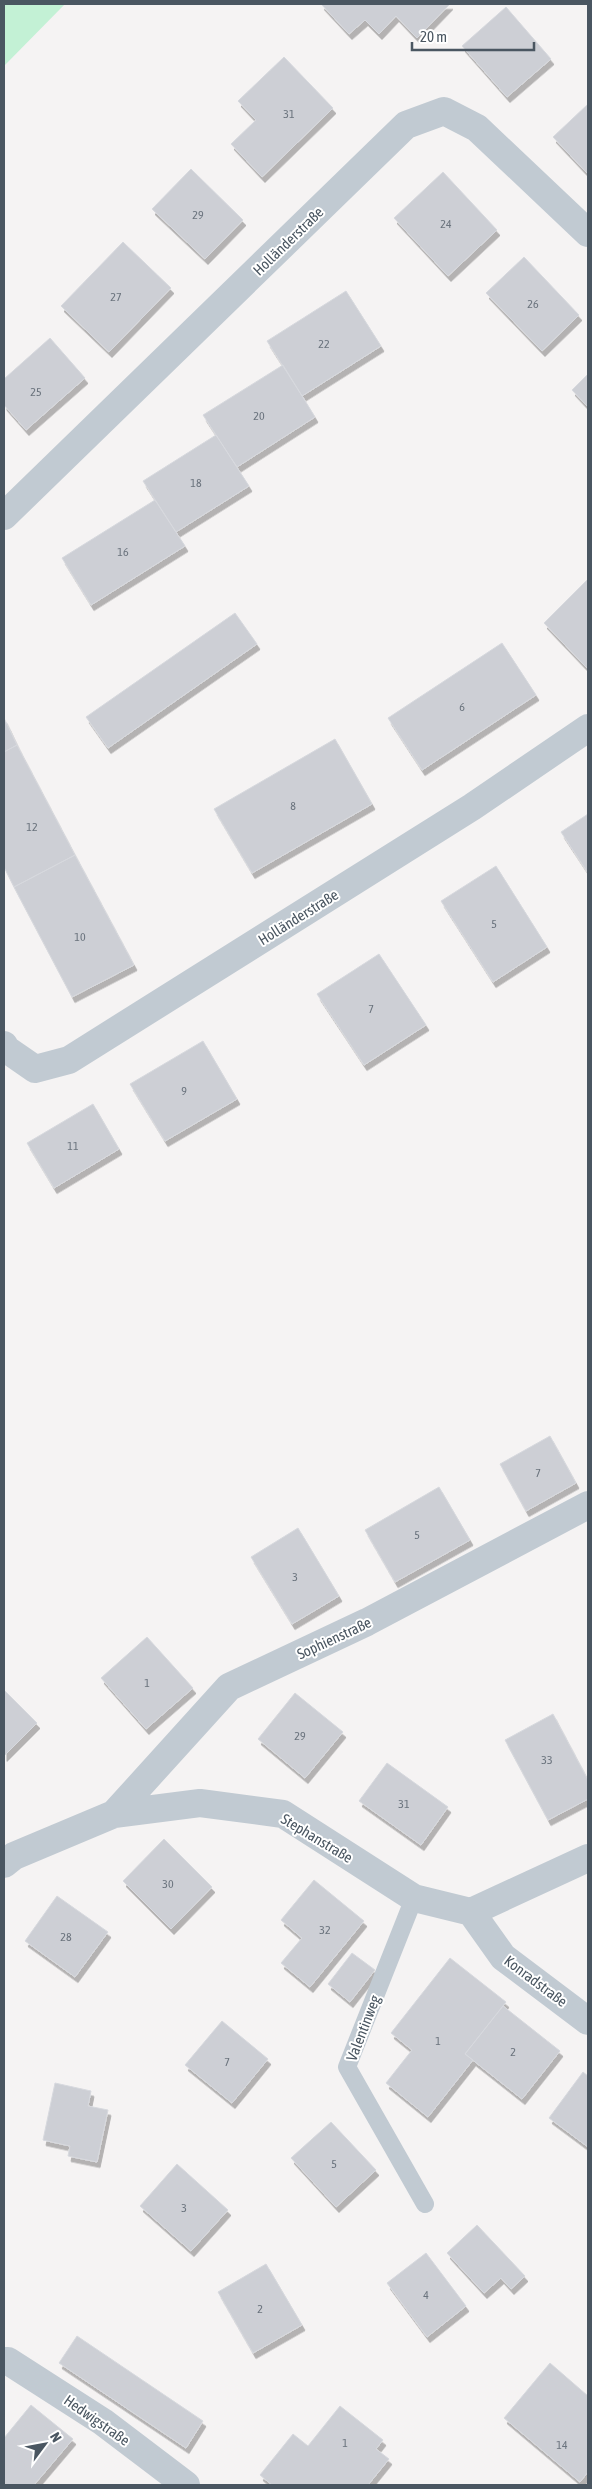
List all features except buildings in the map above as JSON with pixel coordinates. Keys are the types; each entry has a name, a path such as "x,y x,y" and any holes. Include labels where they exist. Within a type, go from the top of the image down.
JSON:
{"street":[{"name":"Holländerstraße","path":"4,516 406,125 444,111 477,128 588,233"},
{"name":"Holländerstraße","path":"4,1045 6,1049 36,1069 69,1060 472,807 588,728"},
{"name":"Sophienstraße","path":"114,1814 229,1687 367,1622 588,1505"},
{"name":"Stephanstraße","path":"4,1864 14,1856 114,1814 200,1803 283,1814 414,1898 471,1912"},
{"path":"471,1912 588,1858"},
{"name":"Konradstraße","path":"471,1912 503,1957 588,2021"},
{"name":"Hedwigstraße","path":"4,2361 8,2361 103,2422 186,2485"}],"lane":[{"name":"Valentinweg","path":"414,1898 347,2067 425,2204"}],"green space":[{"path":"4,4 65,4 4,66"}]}
